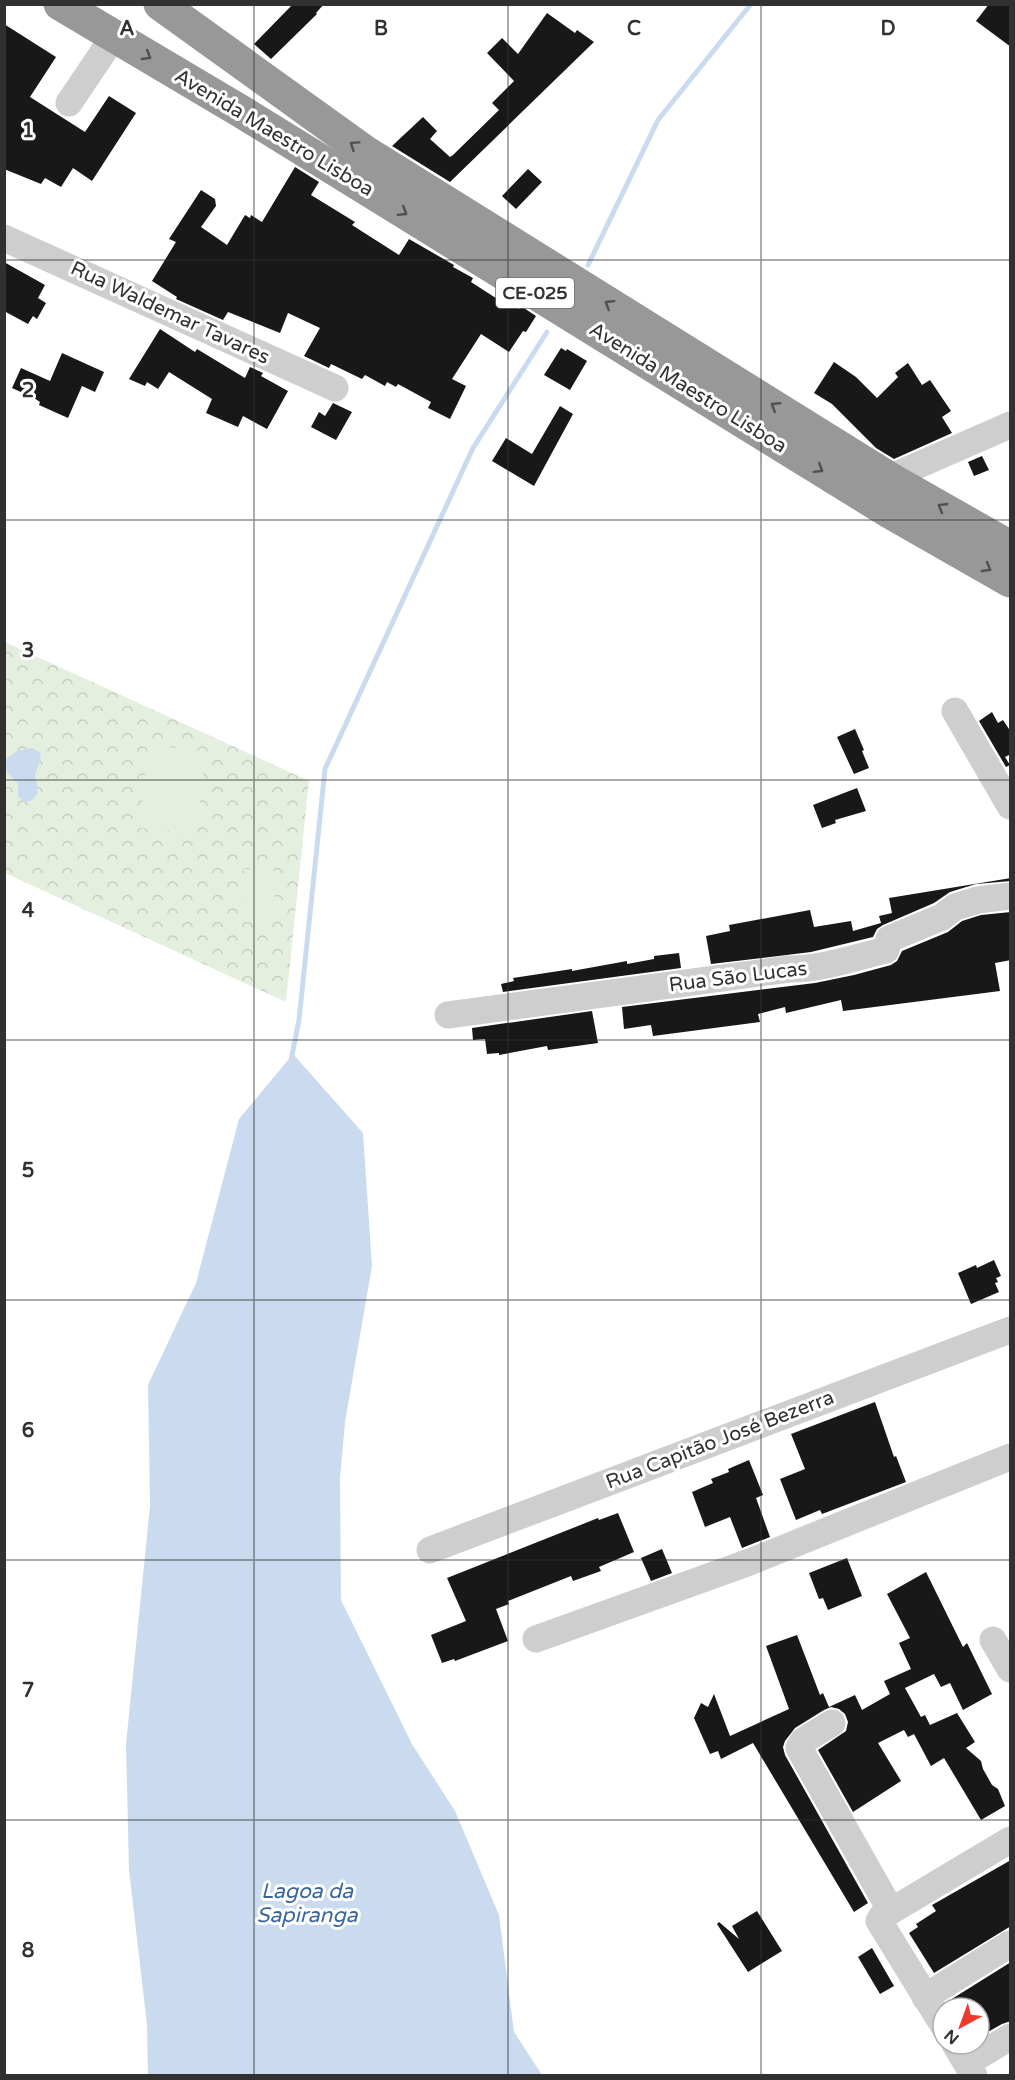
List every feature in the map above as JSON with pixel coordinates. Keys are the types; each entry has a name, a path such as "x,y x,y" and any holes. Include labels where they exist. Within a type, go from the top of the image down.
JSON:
{"highway":[{"name":"Avenida Maestro Lisboa","path":"60,4 242,112 881,507 1011,581"},
{"name":"Avenida Maestro Lisboa","path":"160,4 364,151 889,478 1011,547"}],"street":[{"path":"69,104 114,36"},
{"name":"Rua Waldemar Tavares","path":"4,238 335,388"},
{"path":"889,478 1011,425"},
{"path":"955,711 1011,806"},
{"name":"Rua São Lucas","path":"448,1015 789,969 800,970 886,950 889,939 942,917 955,907 978,900 1011,896"},
{"name":"Rua Capitão José Bezerra","path":"430,1550 1011,1330"},
{"path":"536,1639 747,1563 1011,1457"},
{"path":"993,1640 1011,1669"},
{"path":"832,1723 803,1741 799,1748 931,2005"},
{"path":"885,1916 1011,1840"},
{"path":"926,1996 1011,1944"},
{"path":"965,2061 1011,2037"}],"green space":[{"path":"5,642 309,781 286,1002 5,873"},
{"path":"148,745 205,751 197,834 139,828"},
{"path":"244,869 276,871 273,923 242,922"}],"water":[{"path":"32,748 41,753 35,775 38,793 31,801 25,802 18,796 18,784 7,772 5,762 17,752"},
{"name":"Lagoa da Sapiranga","path":"293,1054 363,1133 372,1266 345,1422 340,1479 341,1600 412,1744 455,1811 499,1915 514,2032 542,2075 148,2075 147,2025 129,1870 126,1744 150,1506 148,1385 196,1283 239,1119"}],"building":[{"path":"293,4 324,4 317,14 271,59 254,44"},
{"path":"989,4 1011,4 1011,47 976,21"},
{"path":"547,13 575,33 577,30 594,42 450,182 392,146 423,117 437,131 430,139 450,157 453,155 499,110 492,103 514,81 487,53 502,38 518,54"},
{"path":"4,24 56,57 30,97 85,132 109,96 136,113 92,181 73,168 61,187 45,178 41,184 4,169"},
{"path":"295,167 319,182 311,195 355,222 352,225 399,255 409,239 454,265 453,267 473,278 471,282 502,302 503,300 519,309 521,306 536,316 509,352 481,334 452,379 466,386 450,419 428,408 431,402 398,384 396,387 387,382 385,386 365,375 362,379 331,364 329,368 304,356 320,328 288,313 280,333 228,312 223,320 176,299 177,297 152,281 176,242 169,239 201,190 215,199 216,206 201,227 227,245 245,215 250,218 251,215 262,222"},
{"path":"528,169 542,182 516,209 502,196"},
{"path":"4,262 45,285 38,298 46,303 37,319 33,316 28,324 4,311"},
{"path":"160,329 195,352 197,349 245,378 250,367 263,373 261,376 288,391 267,429 243,416 238,427 206,413 212,399 169,372 158,389 147,382 145,386 129,379"},
{"path":"561,348 587,361 570,390 544,375"},
{"path":"62,353 104,372 95,392 82,386 68,418 39,405 40,402 34,398 12,388 21,368 50,381"},
{"path":"834,362 856,377 877,398 898,377 895,373 908,363 922,385 930,380 951,411 942,417 952,433 894,459 876,448 832,404 814,393"},
{"path":"333,403 352,412 336,440 311,427 319,412 325,416"},
{"path":"560,406 573,414 534,486 492,461 506,438 532,454"},
{"path":"982,456 989,470 974,476 968,462"},
{"path":"992,712 998,723 1003,720 1011,732 1011,754 1005,757 1010,765 1006,767 979,721"},
{"path":"855,729 869,768 854,774 837,737"},
{"path":"857,788 866,811 835,820 836,823 822,828 813,805"},
{"path":"1011,878 1011,881 976,884 950,892 934,903 883,925 877,929 873,937 811,952 711,964 706,936 730,931 729,925 810,910 814,927 851,921 853,931 881,923 879,916 892,913 889,898"},
{"path":"1011,912 1011,960 995,963 1000,991 843,1011 841,1000 786,1013 785,1007 758,1014 760,1022 653,1036 651,1025 624,1029 622,1007 815,983 854,975 891,965 897,961 902,951 948,932 962,921 981,915"},
{"path":"679,953 681,968 503,992 501,984 514,981 513,978 627,961 627,964 654,959 654,956"},
{"path":"592,1011 598,1043 548,1050 547,1046 499,1055 499,1053 487,1054 485,1039 473,1040 472,1028"},
{"path":"994,1260 1001,1276 996,1278 998,1282 995,1283 999,1292 971,1304 958,1273"},
{"path":"875,1402 894,1457 896,1456 906,1482 822,1514 820,1510 796,1520 780,1479 805,1469 791,1434"},
{"path":"749,1460 763,1495 756,1498 770,1537 742,1548 730,1517 705,1527 692,1492 713,1483 711,1479 729,1472 728,1469"},
{"path":"618,1513 634,1552 599,1567 601,1571 573,1581 571,1576 508,1601 509,1604 496,1609 508,1641 455,1661 454,1659 442,1663 431,1635 466,1621 447,1578 598,1518 599,1520"},
{"path":"662,1549 672,1573 651,1581 641,1558"},
{"path":"847,1558 862,1596 828,1610 823,1598 819,1599 809,1573"},
{"path":"926,1572 963,1647 967,1643 992,1694 963,1710 950,1683 941,1687 934,1674 905,1688 921,1717 925,1715 930,1725 957,1713 975,1742 966,1748 981,1761 983,1769 992,1785 998,1789 1005,1806 981,1820 944,1758 931,1766 914,1734 908,1737 904,1730 878,1743 901,1781 853,1812 818,1750 846,1731 848,1722 845,1714 831,1707 795,1728 785,1741 783,1747 785,1755 868,1903 854,1912 753,1743 721,1759 718,1751 710,1754 694,1718 701,1703 708,1707 714,1694 730,1736 789,1709 766,1646 797,1635 820,1695 823,1693 829,1707 855,1695 862,1710 890,1694 884,1681 911,1669 899,1643 910,1638 887,1594"},
{"path":"1011,1860 1011,1926 934,1973 909,1933 918,1927 916,1924 936,1911 932,1905"},
{"path":"757,1911 782,1951 748,1972 717,1924 719,1922 739,1939 732,1926"},
{"path":"872,1948 894,1986 880,1994 858,1957"},
{"path":"1011,1962 1011,2021 991,2030 991,1996 957,1996"}],"waterway":[{"path":"588,265 658,120 751,4"},
{"path":"291,1060 299,1020 325,769 473,448 547,332"}]}
